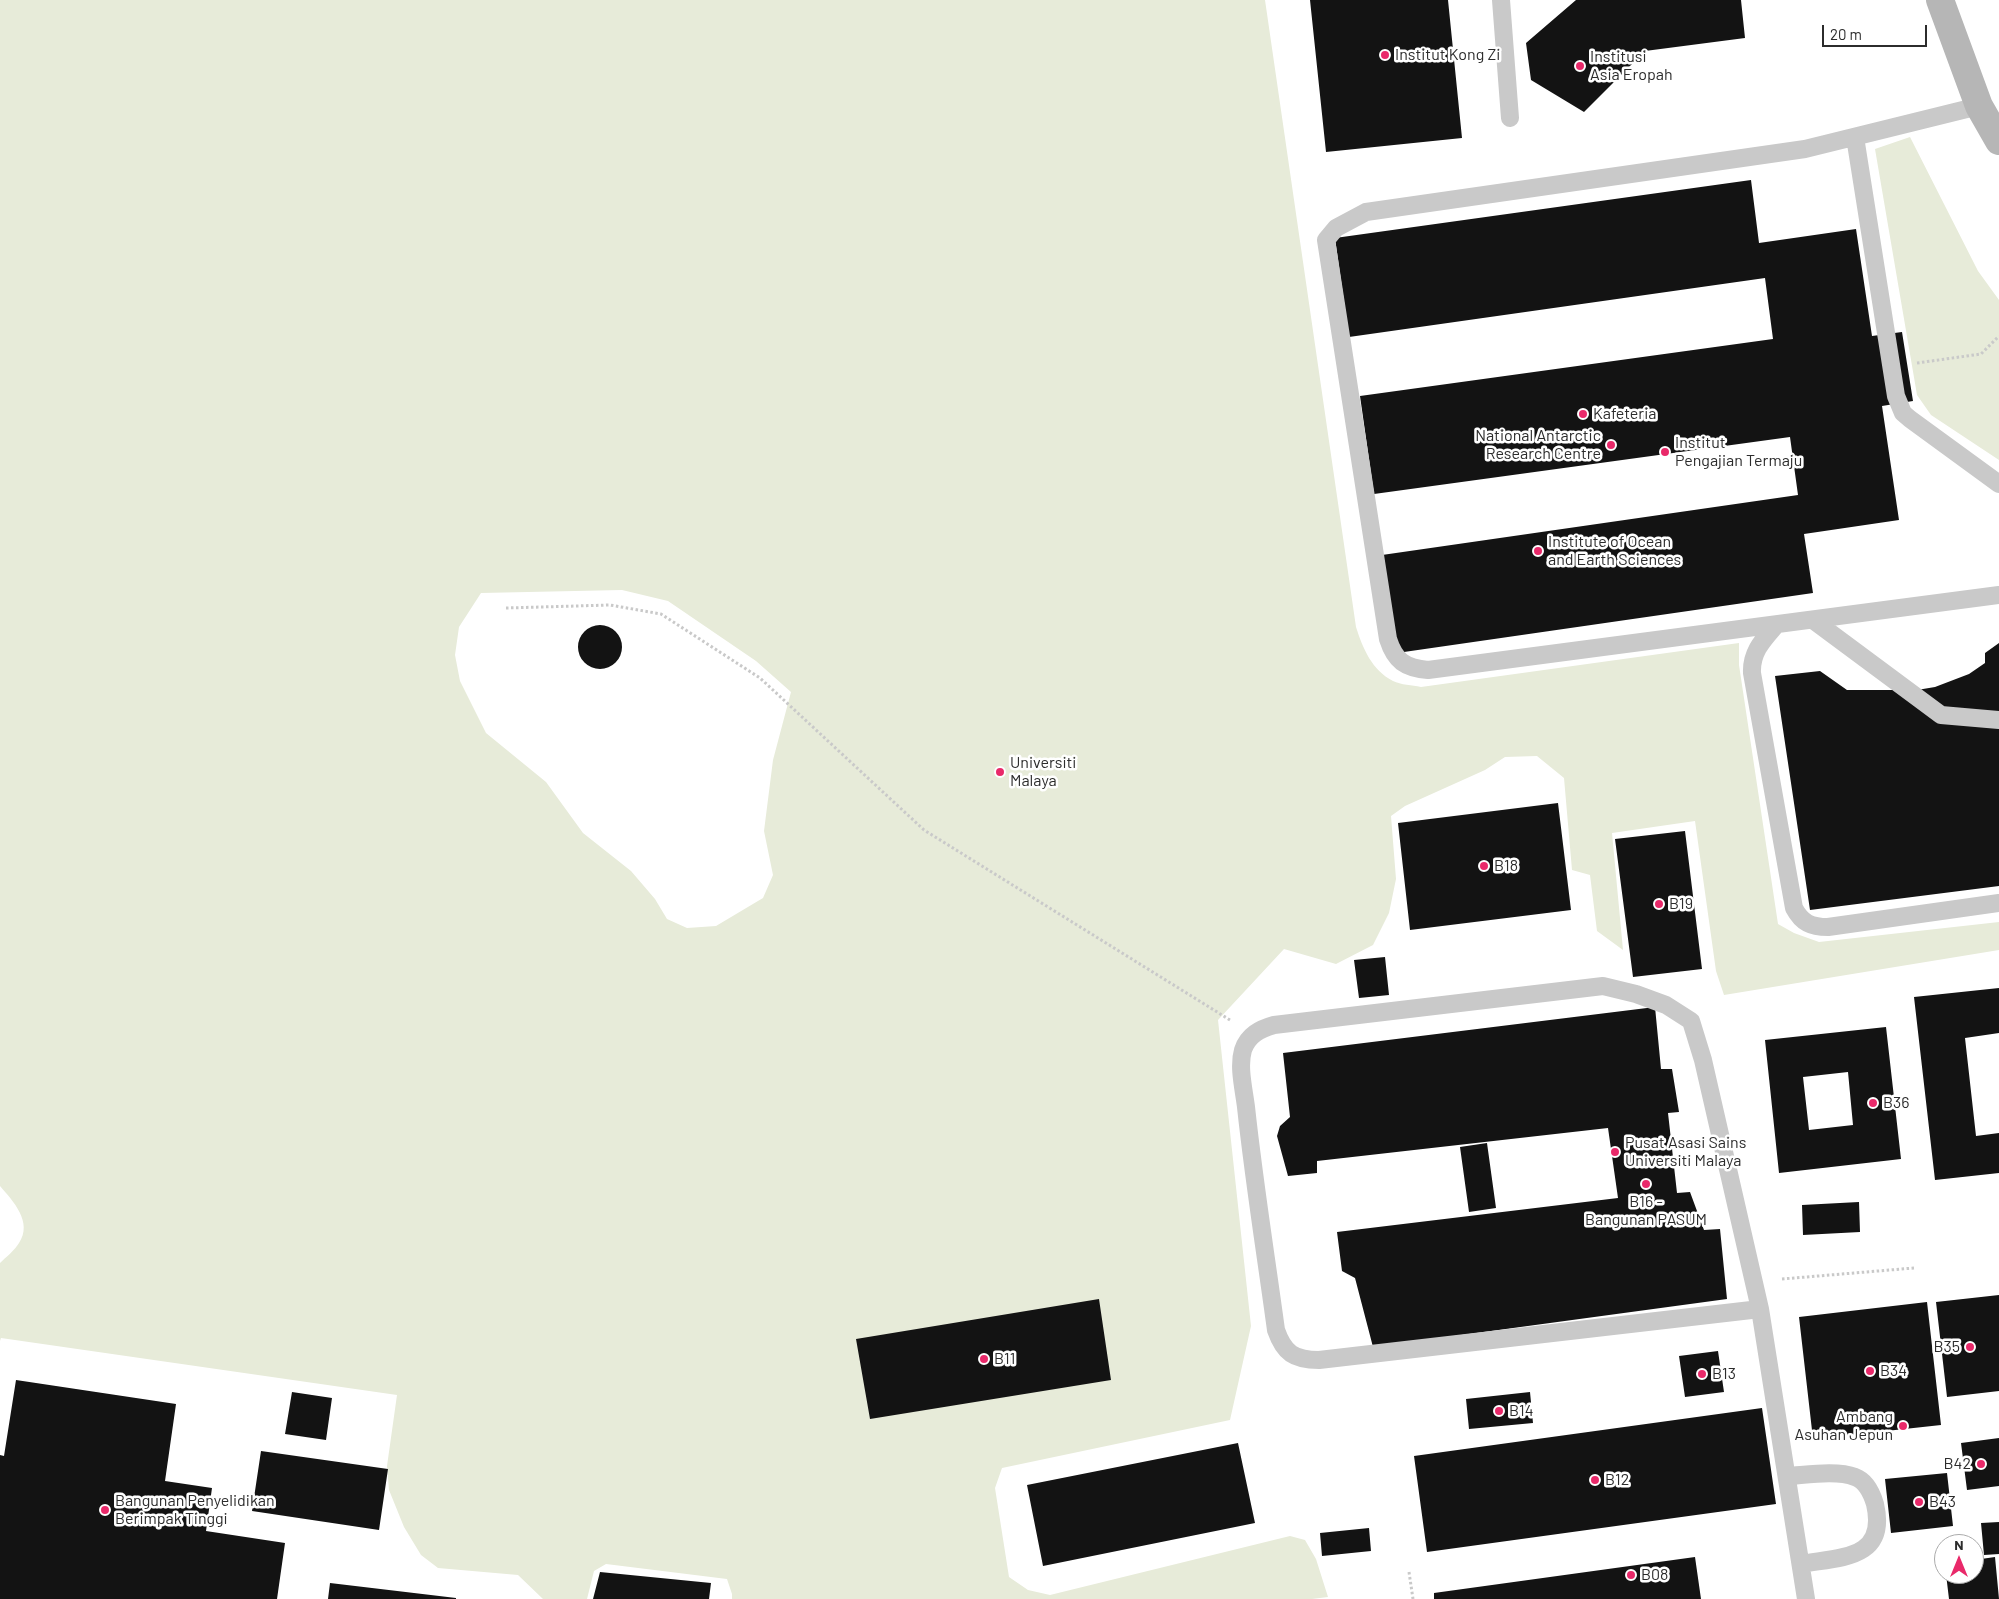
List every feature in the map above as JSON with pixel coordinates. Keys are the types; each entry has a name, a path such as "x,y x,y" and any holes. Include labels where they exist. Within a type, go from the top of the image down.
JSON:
{"street":[{"path":"1940,0 1979,106 1999,141"}],"lane":[{"path":"1501,0 1510,118"},
{"path":"1979,106 1927,117 1855,137 1805,148 1366,212 1336,228 1326,240 1388,639 1392,652 1402,663 1414,669 1428,670 1999,594"},
{"path":"1855,137 1896,396 1903,412 1930,435 1999,484"},
{"path":"1813,620 1940,715 1999,720"},
{"path":"1776,625 1756,649 1752,673 1794,908 1799,918 1807,924 1816,927 1828,927 1999,903"},
{"path":"1760,1309 1319,1360 1304,1360 1291,1354 1281,1344 1276,1330 1248,1129 1242,1065 1243,1051 1250,1038 1260,1029 1274,1025 1602,986 1636,994 1666,1005 1691,1021 1703,1060 1760,1309 1806,1599"},
{"path":"1787,1476 1842,1474 1857,1477 1873,1496 1876,1510 1876,1528 1873,1540 1866,1548 1856,1554 1801,1564"}],"path":[{"path":"1892,366 1981,354 1999,336"},
{"path":"506,608 610,605 661,614 760,678 924,830 1254,1035"},
{"path":"1754,1281 1914,1268"},
{"path":"1409,1572 1413,1599"}],"green space":[{"name":"Universiti Malaya","path":"0,0 1265,0 1356,627 1365,651 1374,665 1393,681 1421,687 1739,643 1739,665 1778,924 1794,933 1819,942 1999,922 1999,950 1724,995 1716,971 1695,821 1612,833 1623,950 1597,931 1590,875 1572,870 1564,778 1537,756 1505,757 1485,770 1405,806 1391,816 1396,879 1389,913 1373,945 1336,964 1284,949 1218,1020 1251,1326 1230,1420 1002,1468 995,1488 1009,1577 1028,1590 1050,1595 1290,1536 1305,1540 1316,1559 1328,1597 1312,1599 732,1599 727,1579 606,1564 594,1571 587,1599 543,1599 518,1575 438,1568 421,1555 404,1527 389,1490 387,1466 397,1395 1,1338 0,1341 0,1263 17,1246 23,1235 24,1227 20,1212 0,1186","holes":["622,590 668,601 756,661 791,692 773,760 764,831 773,875 763,898 716,926 687,928 667,919 655,899 631,871 583,833 546,782 486,733 460,681 455,655 459,627 481,593"]},
{"path":"1910,137 1978,271 1999,300 1999,460 1931,415 1917,395 1875,149"}],"building":[{"name":"Institut Kong Zi","path":"1310,0 1448,0 1462,138 1326,152"},
{"name":"Institusi Asia Eropah","path":"1576,0 1741,0 1745,38 1645,51 1584,112 1531,80 1526,43"},
{"path":"1751,180 1759,243 1856,229 1872,336 1902,332 1913,401 1882,406 1899,520 1804,534 1813,593 1397,653 1382,555 1798,495 1790,437 1374,494 1360,396 1773,339 1765,278 1349,337 1335,238"},
{"path":"600,625 612,629 618,635 622,647 618,659 612,665 600,669 588,665 582,659 578,647 582,635 588,629"},
{"path":"1999,643 1999,886 1810,910 1775,676 1820,671 1847,690 1917,690 1935,687 1969,674 1985,663 1985,653"},
{"name":"B18","path":"1558,803 1571,910 1410,930 1398,823"},
{"name":"B19","path":"1685,831 1702,969 1633,977 1615,839"},
{"path":"1385,957 1389,995 1359,998 1354,960"},
{"path":"1999,988 1999,1033 1965,1038 1976,1136 1999,1133 1999,1173 1935,1180 1914,997"},
{"name":"B16 - Bangunan PASUM","path":"1655,1007 1661,1069 1672,1069 1679,1112 1668,1113 1677,1193 1690,1192 1704,1230 1720,1229 1727,1299 1373,1347 1355,1278 1342,1271 1337,1232 1618,1198 1608,1128 1317,1161 1317,1173 1288,1176 1277,1136 1280,1126 1290,1117 1283,1053"},
{"name":"B36","path":"1886,1027 1901,1159 1779,1173 1765,1040","holes":["1848,1072 1853,1125 1809,1130 1803,1077"]},
{"path":"1487,1143 1496,1208 1469,1212 1460,1147"},
{"path":"1859,1202 1860,1232 1803,1235 1802,1205"},
{"name":"B35","path":"1999,1295 1999,1391 1947,1397 1936,1302"},
{"name":"B11","path":"1099,1299 1111,1380 870,1419 856,1339"},
{"name":"B34","path":"1927,1302 1941,1425 1813,1439 1799,1317"},
{"name":"B13","path":"1718,1351 1724,1392 1685,1397 1679,1356"},
{"name":"Bangunan Penyelidikan Berimpak Tinggi","path":"16,1380 176,1404 165,1481 212,1488 206,1531 285,1543 277,1599 0,1599 0,1455 4,1456"},
{"path":"292,1392 332,1398 326,1440 285,1434"},
{"name":"B14","path":"1530,1392 1533,1423 1469,1429 1466,1399"},
{"name":"B12","path":"1762,1408 1776,1504 1427,1552 1414,1456"},
{"name":"B42","path":"1999,1438 1999,1486 1967,1490 1961,1443"},
{"path":"1238,1443 1255,1523 1043,1566 1027,1485"},
{"path":"261,1451 388,1469 379,1530 252,1511"},
{"name":"B43","path":"1947,1473 1953,1526 1891,1533 1885,1479"},
{"path":"1999,1522 1999,1554 1984,1555 1984,1534 1982,1534 1981,1523"},
{"path":"1369,1528 1371,1551 1322,1556 1320,1533"},
{"name":"B08","path":"1695,1557 1701,1599 1434,1599 1434,1593"},
{"path":"1995,1557 1999,1599 1949,1599 1947,1584 1984,1584 1984,1559"},
{"path":"600,1572 711,1583 709,1599 593,1599"},
{"path":"330,1583 456,1598 456,1599 328,1599"}],"place":[{"name":"Institut Kong Zi","path":"1385,55"},
{"name":"Institusi Asia Eropah","path":"1580,66"},
{"name":"Kafeteria","path":"1583,414"},
{"name":"National Antarctic Research Centre","path":"1611,445"},
{"name":"Institut Pengajian Termaju","path":"1665,452"},
{"name":"Institute of Ocean and Earth Sciences","path":"1538,551"},
{"name":"Universiti Malaya","path":"1000,772"},
{"name":"B18","path":"1484,866"},
{"name":"B19","path":"1659,904"},
{"name":"B36","path":"1873,1103"},
{"name":"Pusat Asasi Sains Universiti Malaya","path":"1615,1152"},
{"name":"B16 - Bangunan PASUM","path":"1646,1184"},
{"name":"B35","path":"1970,1347"},
{"name":"B11","path":"984,1359"},
{"name":"B34","path":"1870,1371"},
{"name":"B13","path":"1702,1374"},
{"name":"B14","path":"1499,1411"},
{"name":"Ambang Asuhan Jepun","path":"1903,1426"},
{"name":"B42","path":"1981,1464"},
{"name":"B12","path":"1595,1480"},
{"name":"B43","path":"1919,1502"},
{"name":"Bangunan Penyelidikan Berimpak Tinggi","path":"105,1510"},
{"name":"B08","path":"1631,1575"}]}
